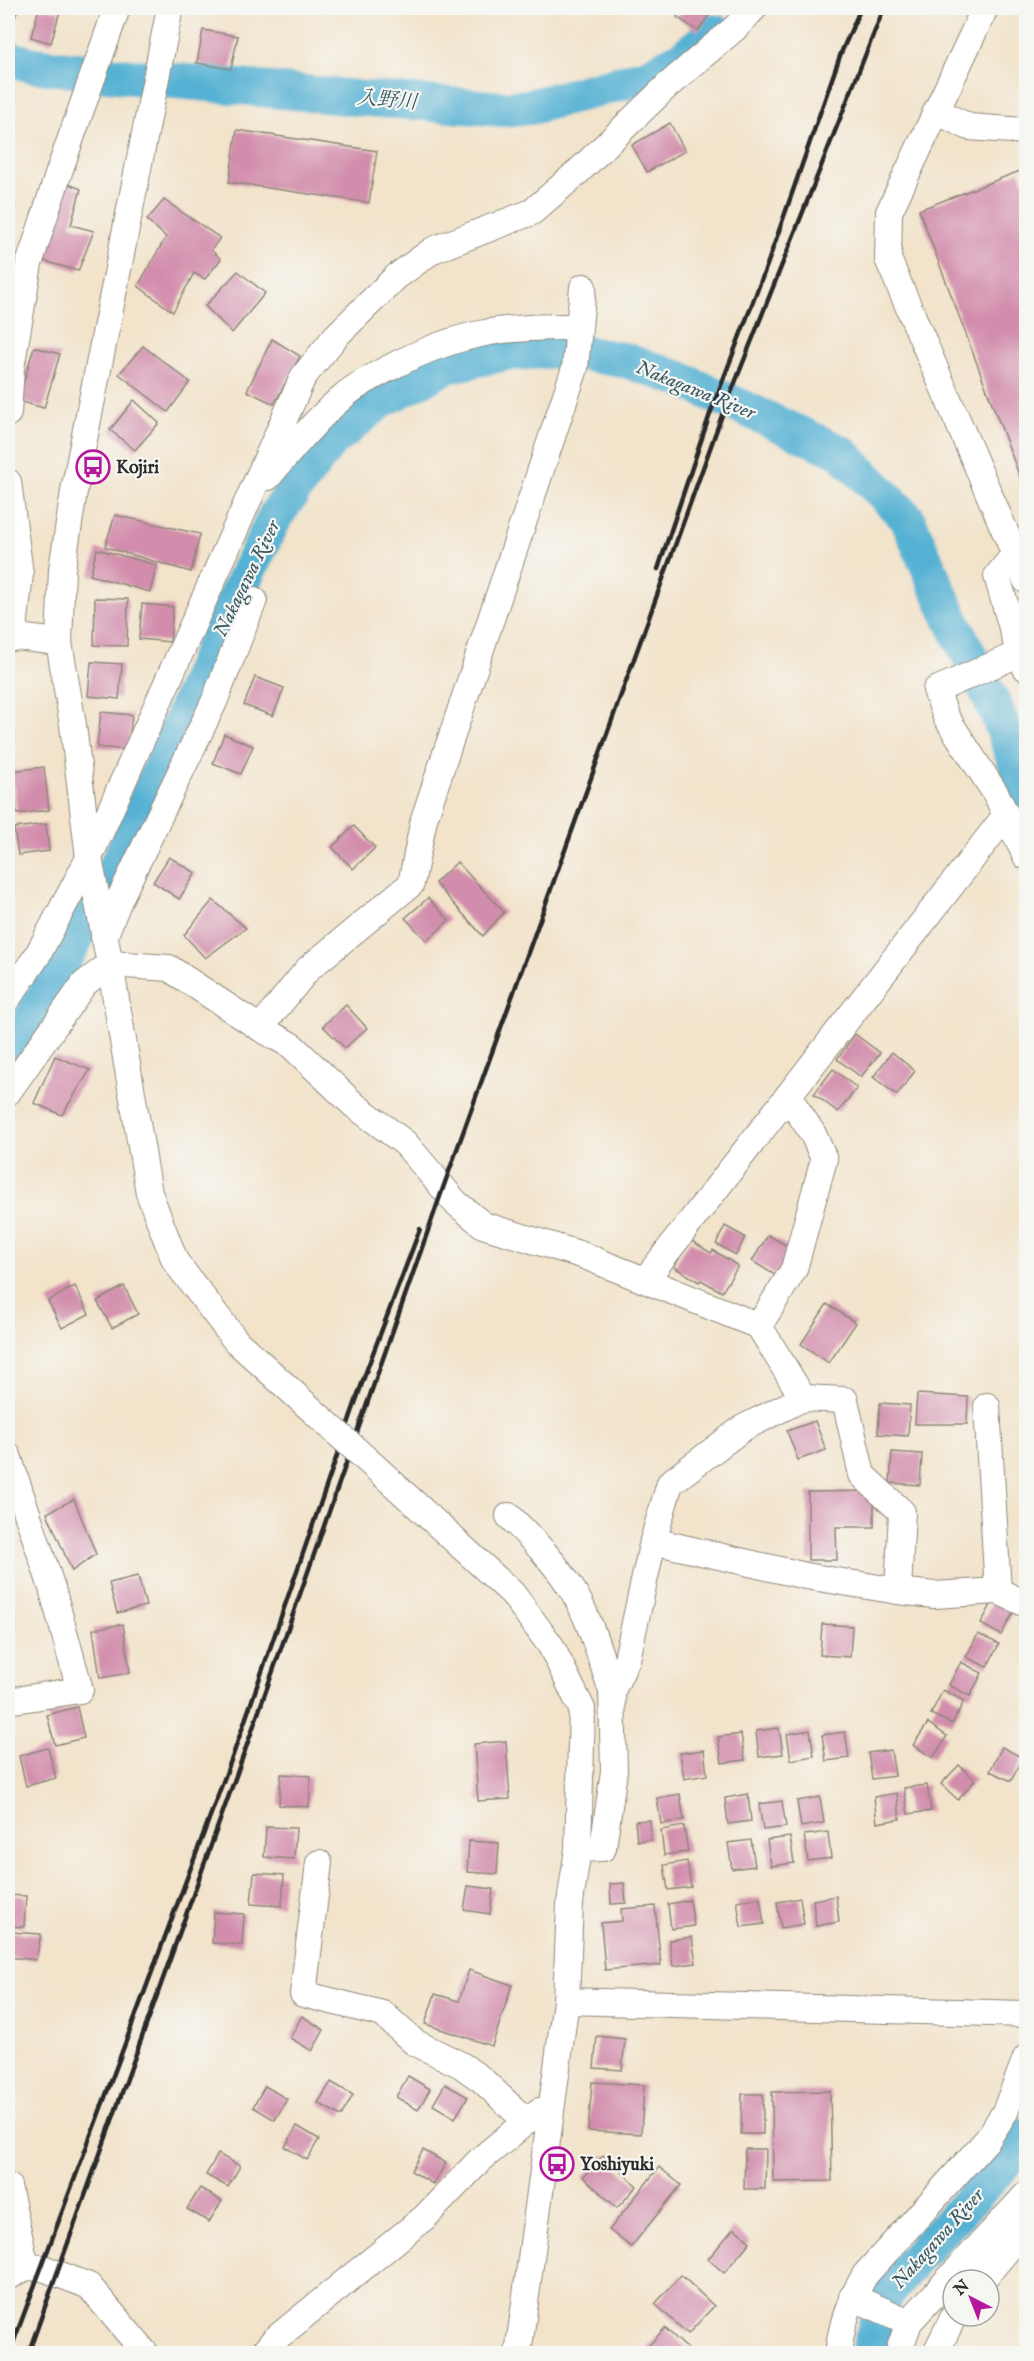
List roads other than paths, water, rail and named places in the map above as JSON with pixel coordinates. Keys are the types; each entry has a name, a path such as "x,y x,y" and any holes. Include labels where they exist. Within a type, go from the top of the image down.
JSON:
{"street":[{"path":"8,412 11,368 29,264 117,8"},
{"path":"170,8 75,485 62,569 59,642 73,726 89,858 110,964 149,1193 175,1262 236,1341 512,1593 551,1646 582,1709 578,1849 570,1903 566,2001 518,2354"},
{"path":"8,998 37,956 89,858 303,377 336,336 396,277 433,250 532,212 580,170 667,86 735,28 754,8"},
{"path":"986,8 889,212 888,259 1026,580"},
{"path":"936,111 969,127 1026,131"},
{"path":"260,1028 308,969 411,884 424,819 576,362 583,287"},
{"path":"259,478 267,478 315,423 348,393 424,350 461,337 528,326 578,331"},
{"path":"8,482 20,574 10,637 59,642"},
{"path":"1015,554 997,576 1018,661 956,681 936,690 946,717 996,795 1026,856"},
{"path":"104,937 119,900 214,702 254,600"},
{"path":"646,1279 1006,815"},
{"path":"8,1092 84,984 110,964 170,968 260,1028 292,1046 354,1105 405,1143 455,1202 483,1225 582,1255 759,1326 803,1398"},
{"path":"759,1326 794,1269 824,1159 813,1134 788,1096"},
{"path":"612,1691 627,1659 653,1542 670,1483 743,1428 803,1398 845,1400 862,1475 902,1512 898,1591"},
{"path":"987,1406 998,1591"},
{"path":"8,1456 52,1588 80,1690 8,1701"},
{"path":"509,1516 540,1548 573,1590 592,1632 612,1691 614,1771 603,1848 578,1849"},
{"path":"653,1542 806,1576 934,1595 998,1591 1026,1604"},
{"path":"319,1863 303,1994 383,2014 414,2042 461,2065 481,2079 526,2121"},
{"path":"566,2001 1026,2014"},
{"path":"838,2354 842,2322 865,2275 987,2140 1005,2112 1026,2058"},
{"path":"263,2354 274,2340 424,2217 480,2160 553,2099"},
{"path":"8,2186 17,2272 43,2268 89,2286 146,2354"},
{"path":"898,2354 905,2320 1026,2195"},
{"path":"992,2268 1026,2228"},
{"path":"855,2298 905,2320"},
{"path":"935,2354 948,2328"}],"waterway":[{"name":"入野川","path":"8,58 32,65 134,77 356,98 505,109 530,107 647,76 682,58 715,32"},
{"name":"Nakagawa River","path":"8,1053 29,1023 123,853 226,616 276,515 329,443 382,400 447,366 506,353 564,350 628,361 680,379 842,453 907,518 947,610 996,710 1026,791"},
{"name":"Nakagawa River","path":"868,2354 883,2300 919,2254 1021,2147 1026,2135"}],"railway":[{"path":"658,569 710,414 767,265 841,53 861,8"},
{"path":"28,2354 242,1759 443,1188 721,418 884,8"},
{"path":"9,2354 233,1755 367,1369 420,1229"}],"place":[{"name":"Kojiri","path":"93,467"},
{"name":"Yoshiyuki","path":"557,2164"}]}
